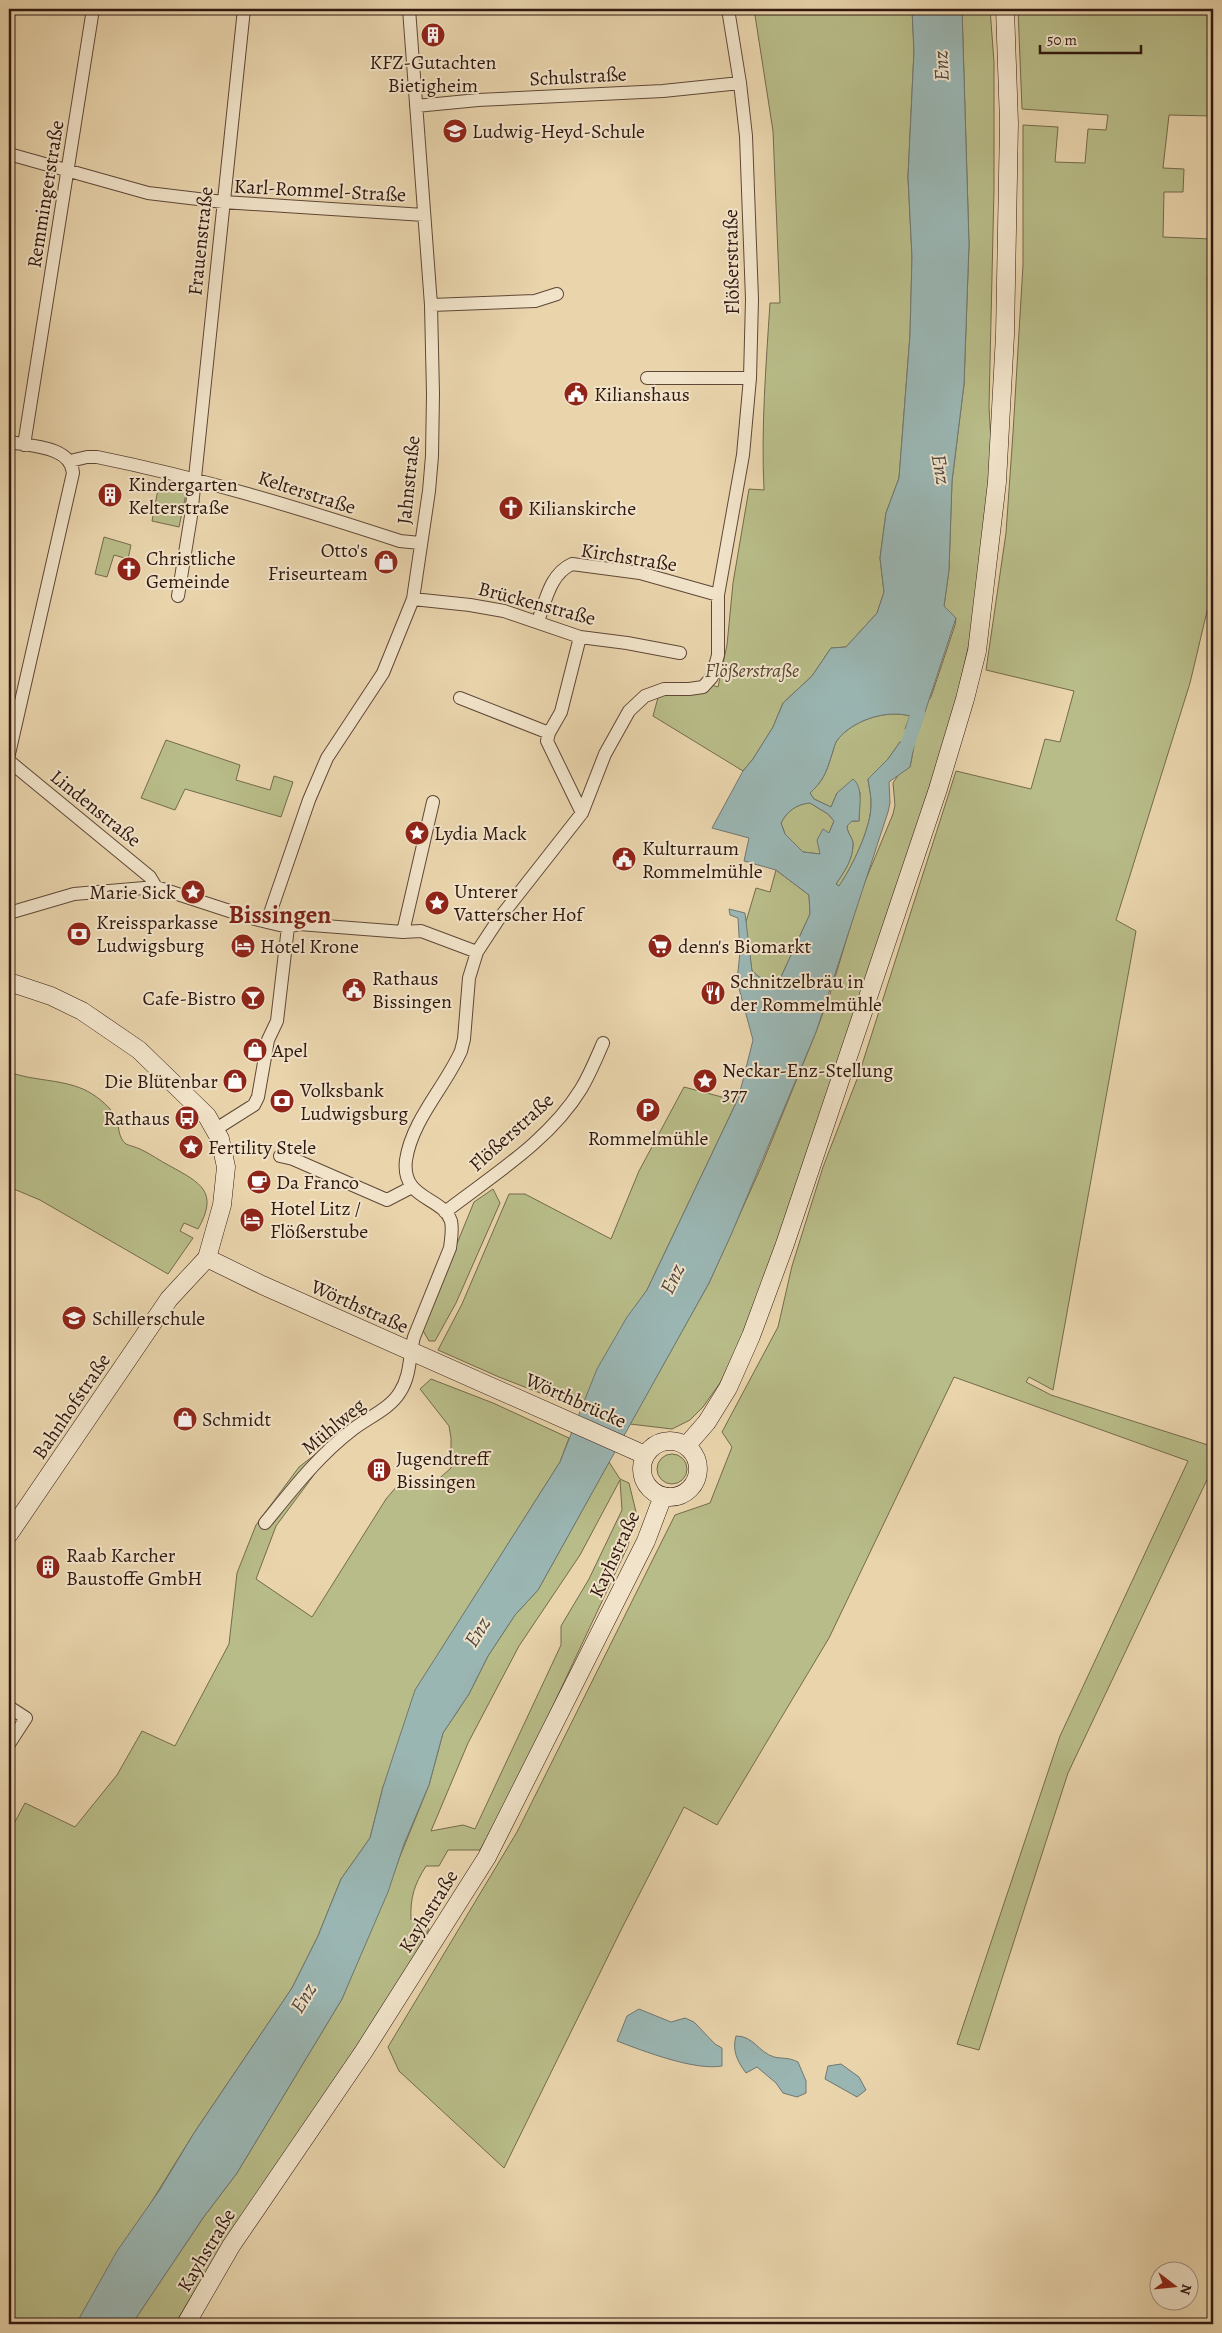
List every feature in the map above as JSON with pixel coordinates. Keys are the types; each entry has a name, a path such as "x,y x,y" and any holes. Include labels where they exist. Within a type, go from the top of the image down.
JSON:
{"main road":[{"path":"687,1445 707,1422 728,1388 751,1336 782,1254 938,789 977,650 994,517 1006,336 1009,141 1005,9"},
{"name":"Bahnhofstraße","path":"9,982 51,996 82,1011 139,1050 161,1069 207,1116 216,1129 225,1156 226,1180 222,1205 207,1258 169,1299 9,1534"},
{"name":"Wörthstraße","path":"207,1258 262,1285 498,1389"},
{"name":"Wörthbrücke","path":"498,1389 641,1453"},
{"path":"670,1440 687,1445 696,1455 699,1465 698,1476 693,1486 684,1494 674,1497 663,1496 648,1487 644,1480 641,1453 660,1442 670,1440"},
{"name":"Kayhstraße","path":"186,2324 231,2246 364,2051 487,1857 646,1541 663,1496"}],"street":[{"name":"Remmingerstraße","path":"24,445 93,9"},
{"name":"Frauenstraße","path":"178,596 191,516 244,9"},
{"name":"Jahnstraße","path":"267,922 308,800 327,758 382,672 413,599 432,456 433,394 431,305 409,9"},
{"name":"Flößerstraße","path":"412,1187 406,1161 410,1146 461,1051 464,1039 469,978 477,952 498,920 582,813 605,754 629,711 645,696 664,689 703,687 712,677 718,656 718,595 742,462 750,378 752,299 749,180 740,83 728,9"},
{"name":"Schulstraße","path":"416,106 478,100 663,91 740,83"},
{"name":"Karl-Rommel-Straße","path":"9,154 148,192 223,202 424,215"},
{"path":"431,305 535,301 557,294"},
{"path":"647,378 750,378"},
{"path":"9,442 55,451 70,462 73,473 9,754"},
{"name":"Kelterstraße","path":"70,462 87,457 97,457 195,478 400,541 420,543"},
{"name":"Kirchstraße","path":"538,621 552,582 563,568 572,564 640,573 718,595"},
{"name":"Brückenstraße","path":"413,599 470,605 504,611 538,621 580,637 627,642 680,653"},
{"path":"580,637 561,712 548,733 548,741 582,813"},
{"path":"460,698 548,733"},
{"name":"Lindenstraße","path":"9,761 150,877 156,887"},
{"path":"403,932 433,802"},
{"path":"9,913 74,894 156,887 224,911 288,927 299,924 403,932 421,931 477,952"},
{"path":"216,1129 254,1105 258,1097 268,1040 277,1021 288,927"},
{"name":"Flößerstraße","path":"445,1212 498,1173 557,1121 582,1088 603,1043"},
{"path":"280,1156 293,1159 387,1200 412,1187 420,1196 445,1212 451,1221 450,1248 432,1287 410,1351"},
{"name":"Mühlweg","path":"265,1523 318,1460 352,1429 380,1411 399,1395 408,1379 410,1351"},
{"path":"9,1707 26,1718 9,1744"}],"green space":[{"path":"754,9 912,9 914,51 908,177 912,257 910,335 899,478 886,513 880,558 884,592 877,613 846,647 831,648 812,676 783,703 773,727 753,759 743,771 653,716 659,694 705,683 718,687 727,645 733,583 749,489 764,490 764,420 770,303 780,303 773,131"},
{"path":"962,9 990,9 994,62 994,189 989,407 992,460 971,635 952,718 802,1179 743,1335 720,1383 703,1407 690,1420 672,1429 630,1424 709,1283 761,1167 816,1032 830,994 861,891 893,814 895,805 893,783 899,774 910,767 914,746 900,742 888,759 868,779 871,797 870,816 855,859 839,886 836,884 848,866 853,850 853,842 847,826 852,821 859,821 860,792 837,793 831,807 814,799 810,793 824,776 836,742 850,728 869,719 890,714 901,714 910,716 905,729 931,697 955,625 956,618 944,606 949,570 952,481 964,384 969,244"},
{"path":"1018,9 1213,9 1213,116 1169,115 1163,168 1184,169 1183,192 1164,192 1163,237 1211,239 1207,281 1213,281 1213,586 1190,683 1116,920 1136,931 1053,1390 1029,1377 1026,1382 1051,1395 1211,1446 1213,1467 1068,1773 979,2050 957,2044 1060,1736 1188,1461 954,1377 829,1638 717,1825 684,1807 504,2168 399,2071 388,2047 517,1832 675,1515 710,1503 732,1447 722,1432 778,1327 792,1266 823,1167 859,1074 956,771 1031,789 1045,739 1060,742 1074,691 986,670 1006,533 1013,433 1023,265 1023,125 1058,127 1055,162 1085,163 1088,129 1106,130 1108,115 1022,109"},
{"path":"159,484 187,489 179,527 152,521"},
{"path":"104,537 131,545 128,559 114,555 107,577 95,574"},
{"path":"166,740 240,765 236,780 270,790 274,776 293,782 281,817 185,789 175,810 141,798"},
{"path":"810,803 828,814 834,821 820,854 803,852 785,834 781,823 793,809"},
{"path":"776,870 809,895 810,914 775,990 752,971 745,925 756,888 770,892"},
{"path":"9,1072 74,1086 92,1094 112,1112 117,1120 121,1138 126,1144 144,1151 181,1172 204,1190 207,1197 207,1206 204,1216 198,1229 184,1223 180,1231 193,1238 168,1274 40,1200 9,1187"},
{"path":"684,1087 737,1101 647,1290 611,1347 581,1409 499,1377 438,1350 462,1304 509,1194 525,1194 611,1239 639,1171"},
{"path":"493,1189 500,1203 456,1303 435,1341 429,1341 422,1329 474,1202"},
{"path":"431,1379 493,1403 569,1438 560,1462 442,1648 383,1787 370,1838 341,1879 318,1936 292,1988 194,2133 76,2324 9,2324 9,1833 25,1803 75,1827 117,1775 142,1731 175,1746 229,1644 237,1573 256,1525 299,1467 321,1450 328,1456 276,1526 256,1579 312,1617 386,1499 403,1479 432,1485 451,1468 449,1426 420,1389"},
{"path":"672,1454 683,1458 687,1469 683,1480 672,1484 661,1480 657,1469 661,1458"},
{"path":"609,1462 620,1479 629,1483 636,1512 628,1546 512,1793 480,1850 448,1850 439,1866 426,1866 418,1879 414,1892 411,1905 411,1920 429,1929 369,2030 237,2225 175,2324 132,2324 203,2218 237,2173 342,1999 429,1785 443,1733 469,1694 488,1656 515,1615 538,1590","holes":["620,1480 622,1510 589,1579 561,1626 561,1645 475,1829 463,1825 431,1831 468,1743 519,1646 580,1555"]}],"water":[{"name":"Enz","path":"912,9 962,9 969,244 964,384 952,481 949,570 944,606 956,618 919,730 905,729 910,716 901,714 890,714 869,719 850,728 836,742 824,776 810,793 814,799 831,807 837,793 853,779 859,788 859,821 852,821 847,826 853,842 853,850 848,866 836,884 839,886 855,859 870,816 871,797 868,779 888,759 900,742 914,746 910,767 889,782 890,803 888,812 816,1032 709,1283 538,1590 515,1615 488,1656 469,1694 443,1733 429,1785 404,1844 388,1892 342,1999 237,2173 203,2218 132,2324 76,2324 117,2251 159,2191 194,2133 292,1988 318,1936 341,1879 370,1838 383,1787 415,1690 560,1462 597,1369 627,1317 647,1290 737,1101 753,1040 737,981 740,952 738,918 730,915 729,909 745,913 752,971 775,990 810,914 809,895 776,870 744,861 749,838 712,828 743,771 753,759 773,727 783,703 812,676 831,648 846,647 877,613 884,592 880,558 886,513 899,478 910,335 912,257 908,177 914,51","holes":["810,803 828,814 834,821 829,833 823,829 817,840 820,854 803,852 785,834 781,823 793,809"]},
{"path":"639,2009 671,2022 685,2018 694,2022 715,2044 722,2048 722,2066 698,2066 684,2063 617,2041 627,2016"},
{"path":"736,2036 752,2041 769,2055 798,2062 806,2081 806,2093 797,2097 783,2093 776,2083 757,2067 746,2073 736,2055"},
{"path":"841,2064 859,2077 866,2090 857,2097 825,2079 828,2066"}],"waterway":[{"path":"899,758 905,752 918,713"}],"place":[{"name":"KFZ-Gutachten Bietigheim","path":"433,35"},
{"name":"Ludwig-Heyd-Schule","path":"455,131"},
{"name":"Kilianshaus","path":"576,394"},
{"name":"Kindergarten Kelterstraße","path":"110,495"},
{"name":"Kilianskirche","path":"511,508"},
{"name":"Otto's Friseurteam","path":"386,562"},
{"name":"Christliche Gemeinde","path":"129,569"},
{"name":"Lydia Mack","path":"417,833"},
{"name":"Kulturraum Rommelmühle","path":"624,859"},
{"name":"Marie Sick","path":"193,892"},
{"name":"Unterer Vatterscher Hof","path":"437,903"},
{"name":"Kreissparkasse Ludwigsburg","path":"79,934"},
{"name":"Hotel Krone","path":"243,946"},
{"name":"denn's Biomarkt","path":"660,946"},
{"name":"Rathaus Bissingen","path":"354,990"},
{"name":"Schnitzelbräu in der Rommelmühle","path":"713,993"},
{"name":"Cafe-Bistro","path":"253,998"},
{"name":"Apel","path":"255,1050"},
{"name":"Die Blütenbar","path":"235,1081"},
{"name":"Neckar-Enz-Stellung 377","path":"705,1081"},
{"name":"Volksbank Ludwigsburg","path":"282,1101"},
{"name":"Rommelmühle","path":"648,1110"},
{"name":"Rathaus","path":"187,1118"},
{"name":"Fertility Stele","path":"191,1147"},
{"name":"Da Franco","path":"259,1182"},
{"name":"Hotel Litz / Flößerstube","path":"252,1220"},
{"name":"Schillerschule","path":"74,1318"},
{"name":"Schmidt","path":"185,1419"},
{"name":"Jugendtreff Bissingen","path":"379,1470"},
{"name":"Raab Karcher Baustoffe GmbH","path":"48,1567"}],"district":[{"name":"Bissingen","path":"280,914"}]}
